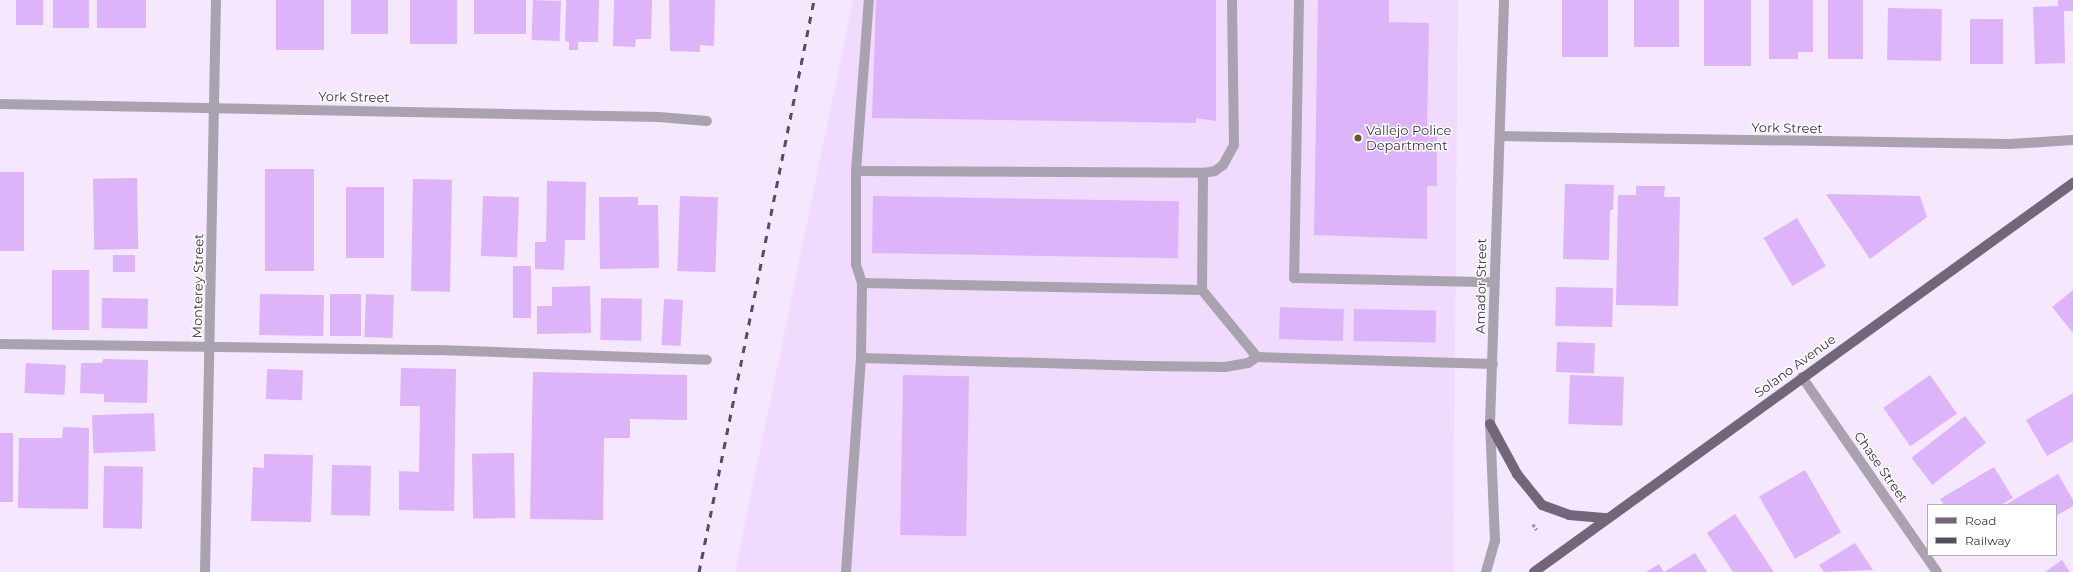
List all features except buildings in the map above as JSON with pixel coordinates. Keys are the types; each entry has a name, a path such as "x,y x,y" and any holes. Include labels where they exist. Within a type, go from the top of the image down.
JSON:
{"main road":[{"name":"Solano Avenue","path":"1534,572 1802,377 2073,183"},
{"path":"1490,424 1517,474 1542,505 1569,515 1607,518"}],"street":[{"name":"Monterey Street","path":"205,572 216,0"},
{"path":"846,572 861,358 862,283 856,264 856,171 869,0"},
{"path":"856,171 1203,173 1215,171 1223,165 1234,145 1232,0"},
{"path":"1299,0 1294,278 1494,282"},
{"name":"Amador Street","path":"1486,572 1495,541 1490,424 1504,0"},
{"name":"York Street","path":"0,104 659,117 707,121"},
{"name":"York Street","path":"1500,136 2010,144 2073,140"},
{"path":"1203,173 1202,290 1257,357"},
{"path":"862,283 1202,290"},
{"path":"0,344 439,350 707,360"},
{"path":"861,358 1225,367 1248,363 1257,357 1493,364"},
{"name":"Chase Street","path":"1802,377 1938,572"}],"shaded area":[{"path":"853,0 1458,0 1453,572 735,572"}],"railway":[{"path":"699,572 814,0"}],"place":[{"name":"Vallejo Police Department","path":"1358,138"}]}
